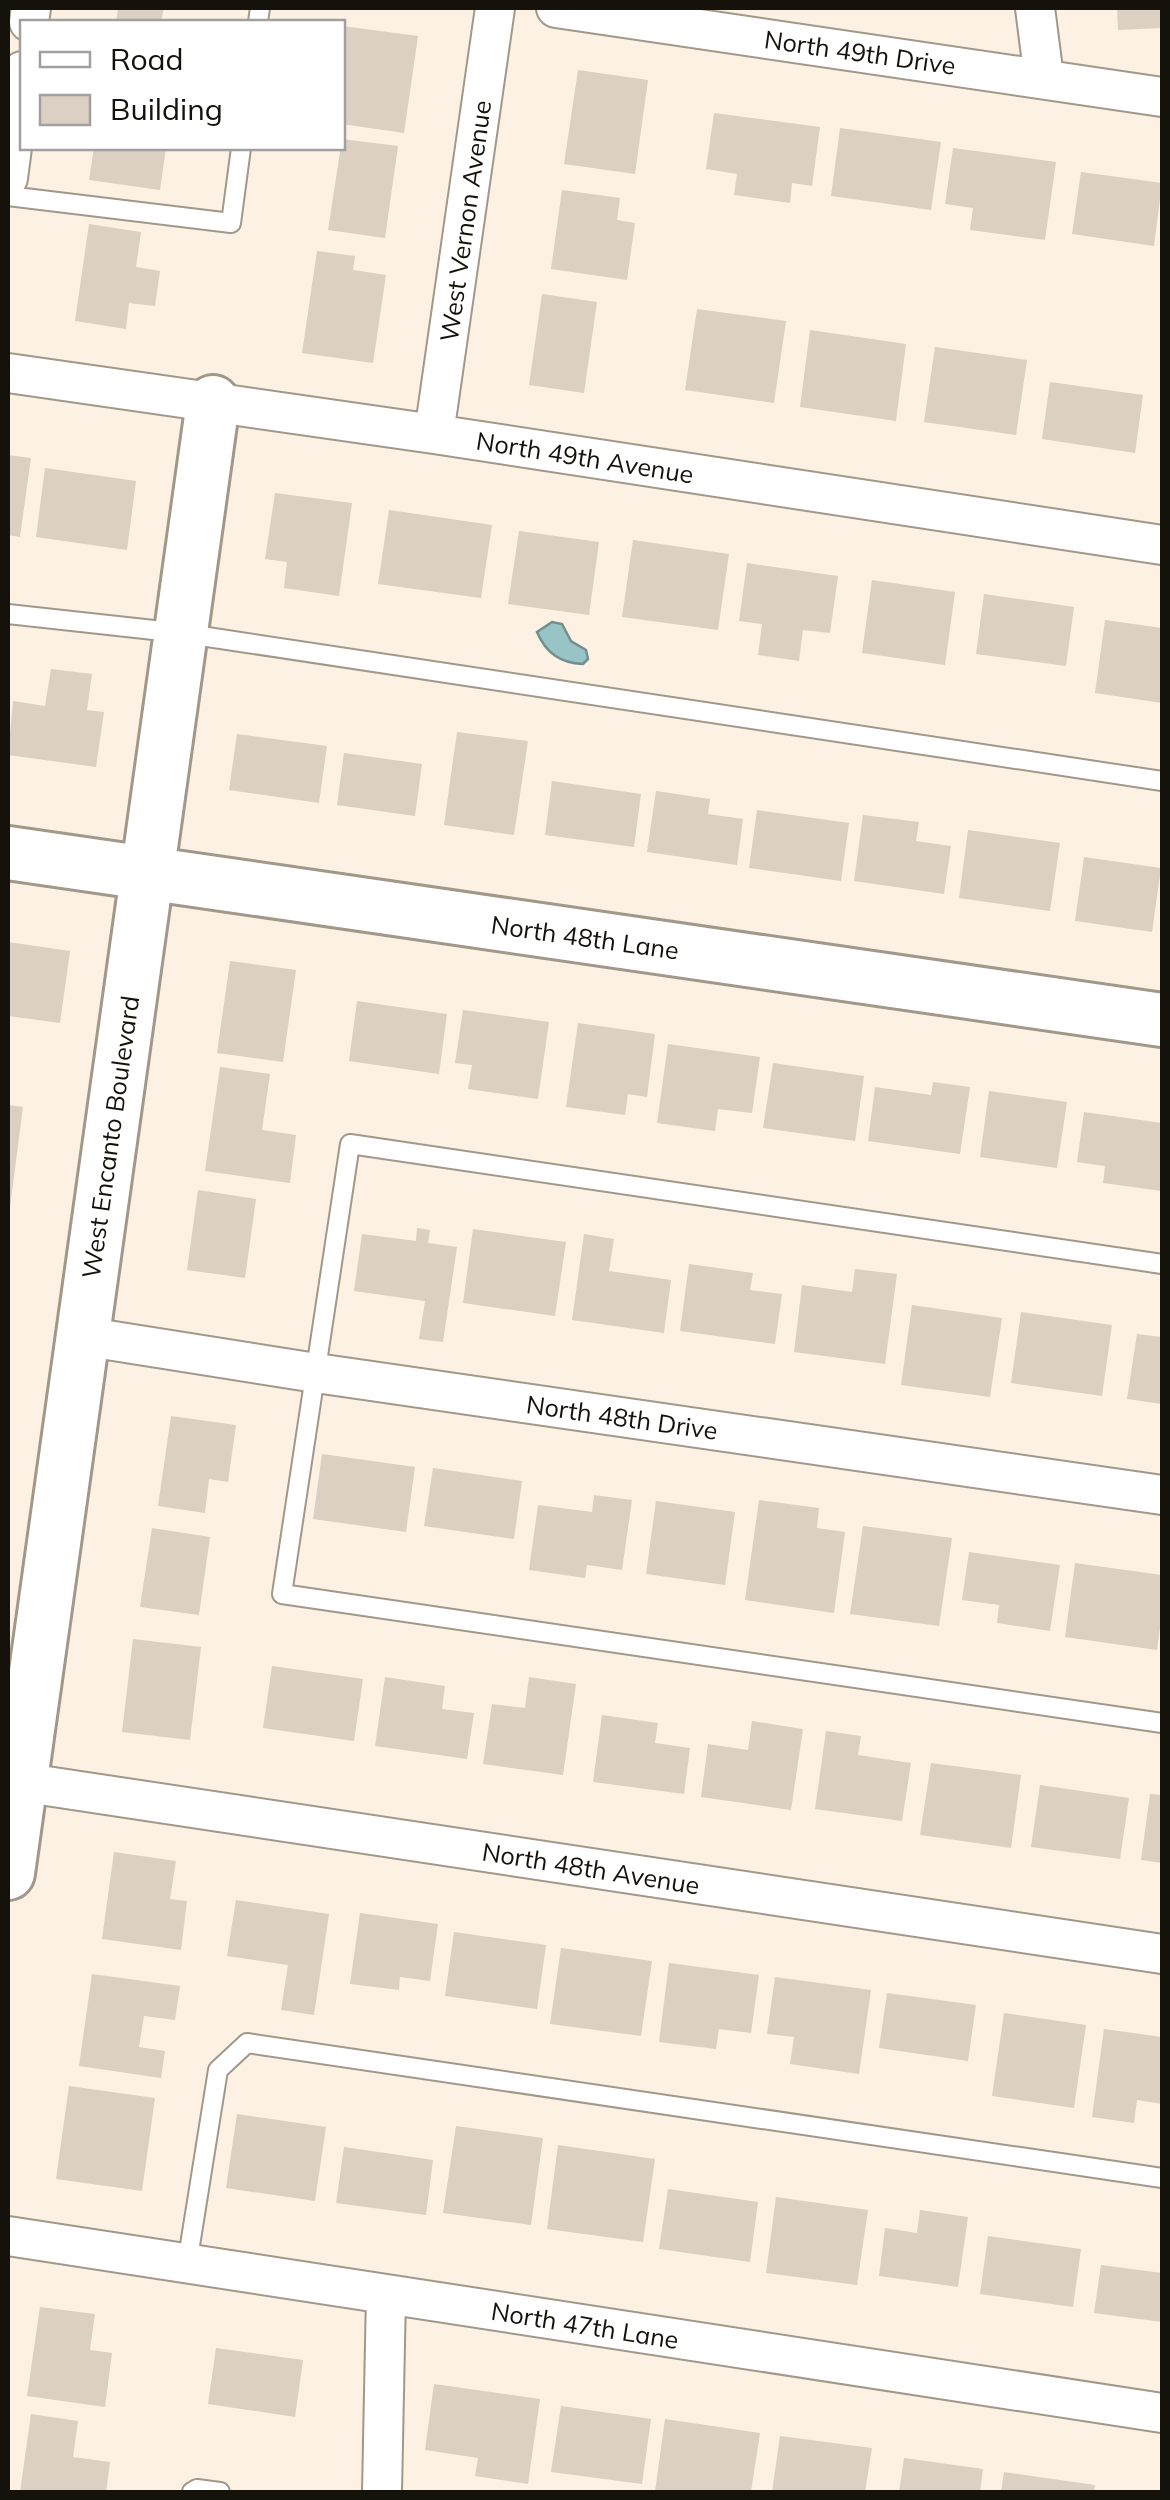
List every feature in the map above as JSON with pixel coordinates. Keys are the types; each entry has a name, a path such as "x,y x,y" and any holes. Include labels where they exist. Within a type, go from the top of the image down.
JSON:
{"street":[{"name":"West Vernon Avenue","path":"434,434 496,8"},
{"name":"North 49th Drive","path":"556,8 1162,98"},
{"path":"1035,8 1044,78"},
{"path":"8,178 20,85"},
{"name":"North 49th Avenue","path":"8,374 434,434 1162,546"},
{"name":"West Encanto Boulevard","path":"8,1872 213,402"},
{"name":"North 48th Lane","path":"8,853 1162,1020"},
{"name":"North 48th Drive","path":"82,1336 1162,1495"},
{"name":"North 48th Avenue","path":"20,1782 1162,1954"},
{"name":"North 47th Lane","path":"8,2236 1162,2414"},
{"path":"382,2492 386,2294"}],"lane":[{"path":"8,196 230,223 241,150"},
{"path":"8,614 181,633 1162,781"},
{"path":"1162,1264 350,1144 282,1594 1162,1723"},
{"path":"187,2264 218,2070 247,2042 1162,2178"},
{"path":"192,2492 220,2492"}],"water":[{"path":"552,622 562,624 571,641 586,650 588,659 583,664 567,662 545,646 537,632"}],"building":[{"path":"118,8 164,8 161,20 116,20"},
{"path":"1117,8 1162,8 1162,28 1118,30"},
{"path":"345,26 418,36 404,133 345,124"},
{"path":"578,70 648,80 635,174 564,164"},
{"path":"714,113 820,127 812,186 792,183 790,203 734,195 737,174 706,169"},
{"path":"840,128 941,142 931,210 831,196"},
{"path":"345,139 398,146 385,238 328,230"},
{"path":"953,148 1056,162 1045,240 970,230 973,208 945,204"},
{"path":"94,150 166,150 160,190 89,180"},
{"path":"1081,172 1162,183 1154,246 1072,234"},
{"path":"562,190 620,198 617,220 635,223 627,280 551,269"},
{"path":"89,224 141,232 136,267 160,271 155,306 129,303 126,329 75,321"},
{"path":"317,251 355,256 353,270 386,275 373,363 302,353"},
{"path":"542,294 597,302 584,393 529,385"},
{"path":"697,309 786,321 774,403 685,390"},
{"path":"810,330 906,344 896,421 800,407"},
{"path":"935,347 1027,360 1016,435 924,422"},
{"path":"1050,382 1143,395 1135,453 1042,439"},
{"path":"8,455 31,458 20,537 8,535"},
{"path":"45,468 136,481 127,550 36,537"},
{"path":"275,493 352,503 339,596 284,588 287,562 265,559"},
{"path":"389,510 492,525 481,598 378,584"},
{"path":"519,531 599,542 589,615 508,604"},
{"path":"633,540 729,554 718,630 622,617"},
{"path":"747,563 838,576 830,633 803,630 799,661 758,655 762,624 739,621"},
{"path":"872,580 955,592 945,665 862,653"},
{"path":"984,594 1074,607 1066,666 976,654"},
{"path":"1105,620 1162,628 1162,703 1095,693"},
{"path":"51,669 92,674 87,710 104,712 96,767 8,755 13,701 45,706"},
{"path":"457,732 528,741 514,835 444,825"},
{"path":"237,734 327,746 319,803 229,790"},
{"path":"344,753 422,764 415,816 337,805"},
{"path":"552,781 641,794 634,847 545,835"},
{"path":"656,791 710,799 708,814 743,819 737,865 647,852"},
{"path":"757,810 849,823 841,881 749,868"},
{"path":"863,815 919,822 916,841 951,846 944,894 854,881"},
{"path":"968,830 1060,843 1050,911 959,898"},
{"path":"1084,857 1161,868 1152,932 1075,921"},
{"path":"8,942 70,951 60,1023 8,1016"},
{"path":"230,961 296,970 283,1062 217,1053"},
{"path":"357,1001 447,1014 439,1074 349,1061"},
{"path":"463,1010 549,1022 538,1099 468,1089 472,1065 455,1063"},
{"path":"578,1023 655,1034 647,1097 628,1094 625,1115 566,1107"},
{"path":"668,1044 760,1057 752,1113 718,1109 715,1131 657,1123"},
{"path":"773,1063 864,1076 855,1141 763,1128"},
{"path":"220,1067 270,1074 262,1130 296,1135 290,1183 205,1171"},
{"path":"933,1082 970,1087 960,1154 868,1141 875,1087 931,1095"},
{"path":"989,1091 1067,1102 1057,1168 980,1157"},
{"path":"8,1105 23,1107 10,1207 8,1206"},
{"path":"1084,1112 1162,1123 1162,1191 1103,1183 1105,1166 1077,1162"},
{"path":"198,1190 256,1199 245,1278 187,1270"},
{"path":"417,1228 430,1230 428,1243 457,1247 443,1342 419,1339 425,1301 354,1291 362,1234 416,1241"},
{"path":"473,1229 566,1242 555,1316 463,1303"},
{"path":"584,1234 614,1239 609,1271 671,1280 664,1333 572,1320"},
{"path":"689,1264 753,1273 750,1290 782,1294 775,1344 680,1331"},
{"path":"855,1269 897,1274 885,1364 794,1352 802,1285 852,1292"},
{"path":"912,1305 1002,1318 990,1397 901,1385"},
{"path":"1021,1312 1112,1325 1102,1396 1011,1383"},
{"path":"1137,1334 1162,1337 1162,1404 1127,1399"},
{"path":"171,1416 236,1425 228,1482 209,1479 205,1513 158,1506"},
{"path":"322,1454 415,1467 406,1532 313,1519"},
{"path":"433,1468 522,1481 514,1539 424,1526"},
{"path":"594,1495 632,1500 622,1570 587,1565 585,1578 529,1570 538,1505 592,1512"},
{"path":"759,1500 819,1508 817,1528 845,1532 834,1613 745,1600"},
{"path":"656,1501 735,1512 725,1585 646,1574"},
{"path":"863,1526 952,1538 939,1626 850,1614"},
{"path":"152,1528 210,1537 199,1615 140,1607"},
{"path":"969,1552 1060,1565 1050,1631 997,1623 999,1605 962,1600"},
{"path":"1075,1563 1162,1575 1157,1650 1065,1637"},
{"path":"133,1639 201,1647 190,1740 122,1732"},
{"path":"272,1666 363,1679 354,1741 263,1728"},
{"path":"385,1677 445,1686 442,1709 474,1713 467,1759 375,1746"},
{"path":"529,1677 576,1684 563,1775 483,1764 492,1704 525,1708"},
{"path":"602,1715 658,1723 655,1743 690,1748 684,1794 593,1782"},
{"path":"752,1721 803,1729 791,1810 701,1797 708,1744 748,1750"},
{"path":"826,1731 861,1736 858,1755 911,1763 902,1821 815,1809"},
{"path":"931,1763 1021,1775 1011,1848 920,1835"},
{"path":"1040,1785 1129,1798 1120,1859 1031,1847"},
{"path":"1150,1794 1162,1795 1162,1863 1141,1860"},
{"path":"114,1852 176,1861 170,1899 187,1901 181,1950 102,1939"},
{"path":"236,1900 329,1914 314,2015 281,2010 288,1965 227,1956"},
{"path":"360,1913 438,1924 430,1981 400,1977 399,1990 350,1984"},
{"path":"454,1932 546,1945 537,2009 445,1996"},
{"path":"561,1948 652,1961 641,2036 550,2024"},
{"path":"669,1963 759,1975 751,2033 719,2029 716,2049 659,2042"},
{"path":"92,1974 180,1986 175,2020 144,2016 139,2047 165,2051 161,2078 79,2066"},
{"path":"775,1977 871,1990 859,2074 790,2064 794,2037 767,2034"},
{"path":"887,1993 976,2005 968,2061 879,2048"},
{"path":"1004,2013 1086,2025 1074,2108 992,2096"},
{"path":"1104,2029 1162,2037 1162,2104 1137,2100 1134,2123 1092,2117"},
{"path":"69,2086 155,2098 142,2191 56,2179"},
{"path":"237,2114 326,2127 315,2201 226,2188"},
{"path":"456,2126 543,2138 531,2225 443,2213"},
{"path":"558,2145 655,2159 643,2242 547,2229"},
{"path":"344,2147 433,2160 426,2215 336,2203"},
{"path":"668,2189 758,2202 750,2262 659,2249"},
{"path":"776,2197 868,2210 857,2285 766,2273"},
{"path":"920,2210 968,2217 958,2287 879,2276 885,2228 917,2233"},
{"path":"988,2236 1081,2249 1073,2307 980,2294"},
{"path":"1101,2265 1162,2273 1162,2322 1094,2313"},
{"path":"40,2307 95,2314 90,2350 112,2353 105,2407 27,2396"},
{"path":"216,2348 303,2360 295,2417 208,2404"},
{"path":"434,2384 540,2399 528,2484 475,2476 478,2458 425,2450"},
{"path":"561,2406 651,2419 642,2484 551,2472"},
{"path":"31,2414 78,2421 73,2457 110,2462 106,2492 20,2492"},
{"path":"665,2419 760,2433 751,2492 655,2492"},
{"path":"780,2436 872,2448 865,2492 772,2492"},
{"path":"904,2458 983,2469 980,2492 899,2492"},
{"path":"1004,2472 1095,2485 1094,2492 1001,2492"}]}
